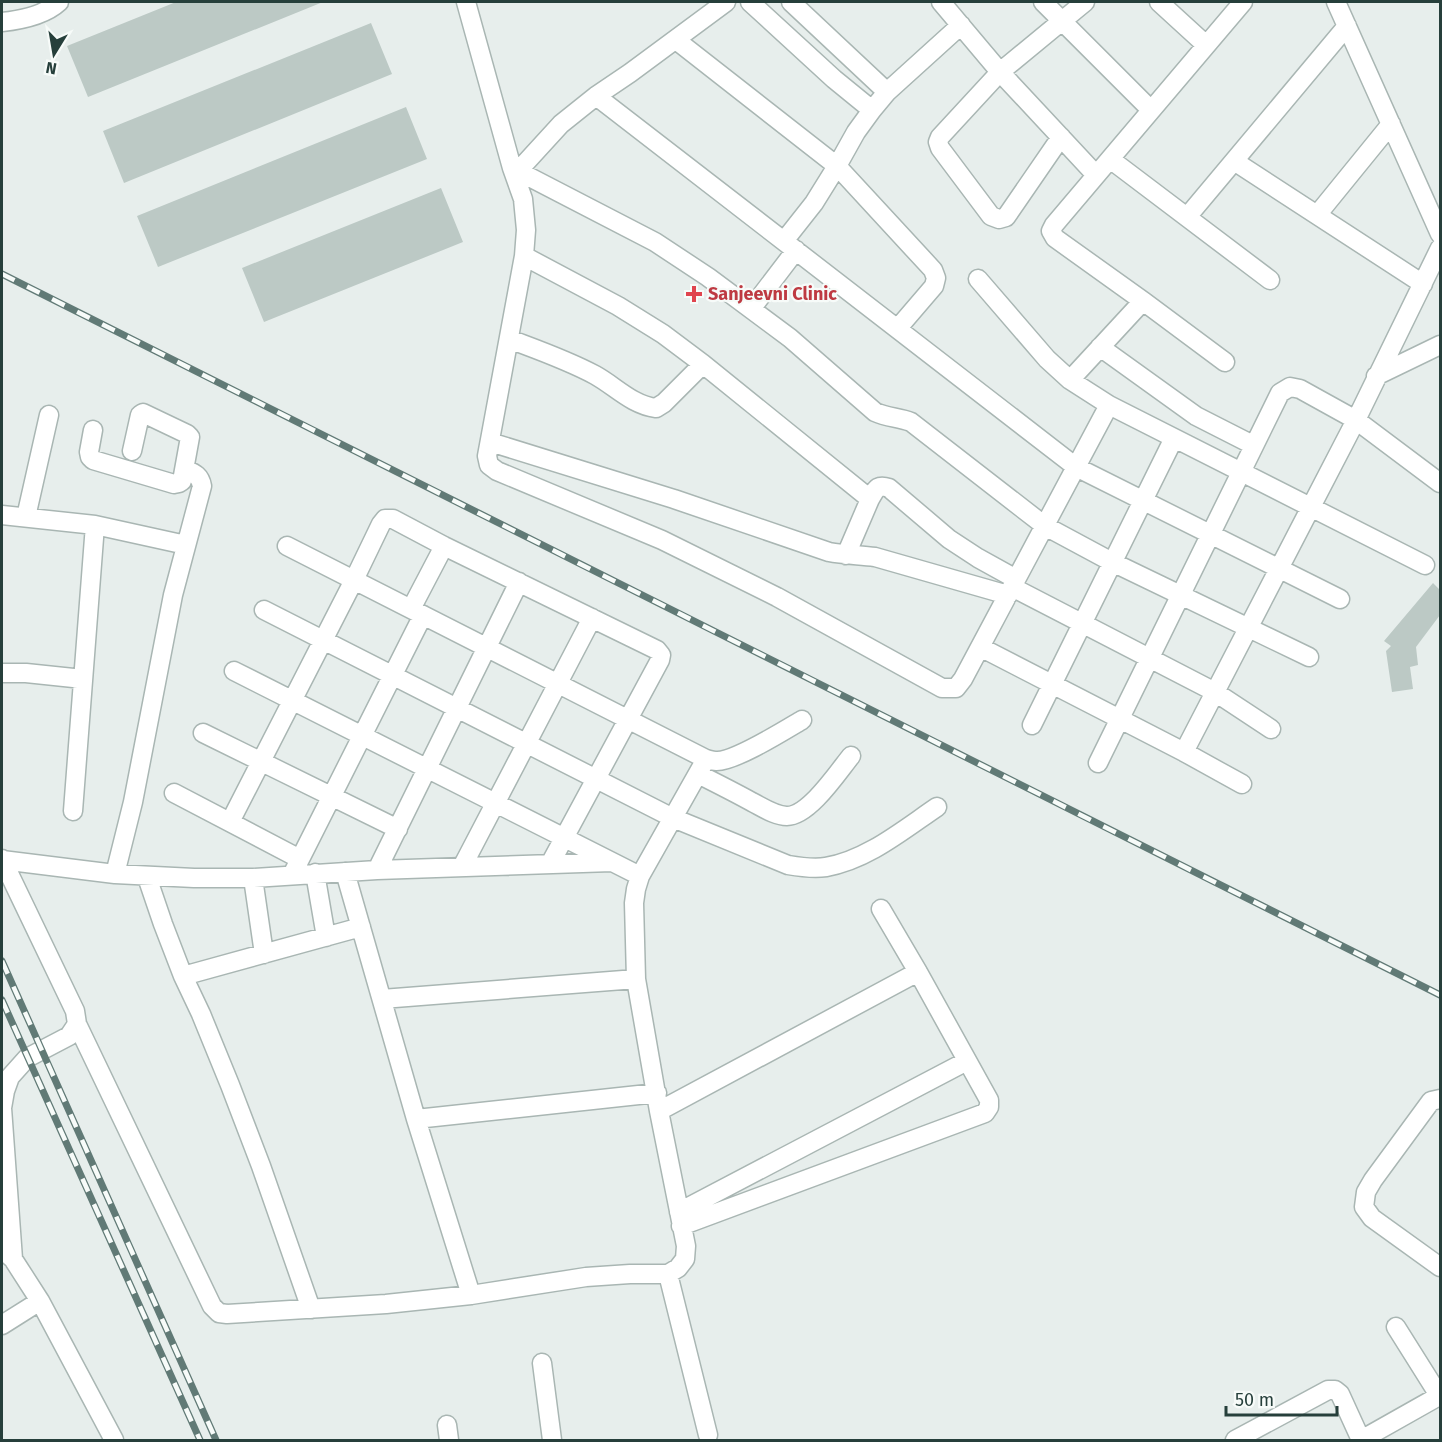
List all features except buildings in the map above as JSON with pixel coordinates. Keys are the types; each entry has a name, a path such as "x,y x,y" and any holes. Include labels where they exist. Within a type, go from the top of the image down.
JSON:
{"street":[{"path":"2,22 38,14 59,2"},
{"path":"466,2 515,169 526,230 524,256 487,456 489,465 497,471 673,545 777,597 942,688 956,688 963,679 1109,405"},
{"path":"515,169 561,124 596,96 726,2"},
{"path":"750,2 834,79 872,110"},
{"path":"791,2 887,92"},
{"path":"941,2 1000,72 1096,175"},
{"path":"1043,2 1151,110"},
{"path":"1061,137 1006,217 999,219 991,216 940,148 938,142 940,137 1000,72 1085,2"},
{"path":"1159,2 1206,45"},
{"path":"1225,362 1055,238 1051,231 1243,2"},
{"path":"1336,2 1440,234"},
{"path":"751,309 852,139 872,110 887,92 961,25"},
{"path":"1187,217 1347,26"},
{"path":"676,40 837,166 933,270 936,278 934,286 898,328"},
{"path":"596,96 1076,467 1340,599"},
{"path":"1317,215 1391,124"},
{"path":"1110,159 1270,280"},
{"path":"1234,161 1423,284"},
{"path":"515,169 655,242 708,276 790,338 875,412 886,417 903,418 911,422 1045,526 1112,562 1309,657"},
{"path":"1184,752 1356,420 1440,248"},
{"path":"524,256 618,306 663,334 870,499"},
{"path":"978,279 1047,359 1070,380 1109,405 1425,566"},
{"path":"1070,380 1143,301"},
{"path":"509,339 596,376 644,407 656,408 664,403 703,364"},
{"path":"1376,376 1440,345"},
{"path":"1100,347 1196,416 1253,445"},
{"path":"1098,763 1280,393 1290,387 1300,389 1356,420 1440,483"},
{"path":"93,430 89,452 93,460 174,483 182,481 190,437 147,413 143,413 140,415 132,451"},
{"path":"26,517 49,415"},
{"path":"1032,725 1174,438"},
{"path":"489,442 674,499 829,552 875,557 1012,587"},
{"path":"115,874 133,802 163,645 202,486 198,475 185,469"},
{"path":"846,555 876,488 883,486 890,488 949,539 978,558 1012,587 1215,692 1271,729"},
{"path":"2,514 95,525 186,544"},
{"path":"230,822 381,524 385,519 393,519 657,650 661,655 550,864"},
{"path":"73,810 95,525"},
{"path":"287,546 628,719 772,811 787,816 798,813 811,804 851,756"},
{"path":"2,860 147,877 253,879 296,867 392,676 444,546"},
{"path":"377,870 519,582"},
{"path":"264,610 673,818 788,865 807,868 826,867 854,859 885,842 937,807"},
{"path":"462,867 592,618"},
{"path":"980,647 1242,784"},
{"path":"234,671 640,876"},
{"path":"2,673 26,673 83,680"},
{"path":"2,860 75,1011 77,1024 212,1306 219,1313 386,1304 471,1295 586,1277 668,1274 678,1268 685,1259 686,1246 636,979 634,903 636,889 640,876 702,766 750,749 802,720"},
{"path":"203,733 398,829"},
{"path":"174,793 230,822 296,867 315,873 612,862"},
{"path":"345,872 416,1119 471,1295"},
{"path":"315,873 326,937"},
{"path":"147,877 183,976 230,1085 312,1309"},
{"path":"253,879 264,954"},
{"path":"680,1219 986,1113 989,1100 881,909"},
{"path":"183,976 361,927"},
{"path":"416,1119 658,1102 918,972"},
{"path":"382,999 636,979"},
{"path":"77,1024 69,1036 27,1058 10,1077 5,1091 2,1108 8,1254 40,1301 114,1440"},
{"path":"680,1219 968,1061"},
{"path":"1440,1099 1431,1101 1373,1180 1366,1192 1364,1207 1372,1218 1440,1267"},
{"path":"668,1274 708,1435"},
{"path":"2,1325 40,1301"},
{"path":"1235,1440 1328,1390 1335,1390 1341,1394 1355,1438 1440,1397 1396,1327"},
{"path":"542,1363 552,1440"}],"railway":[{"path":"2,274 1440,995"},
{"path":"2,961 216,1440"},
{"path":"2,1000 200,1440"}],"place":[{"name":"Sanjeevni Clinic","path":"694,294"}]}
